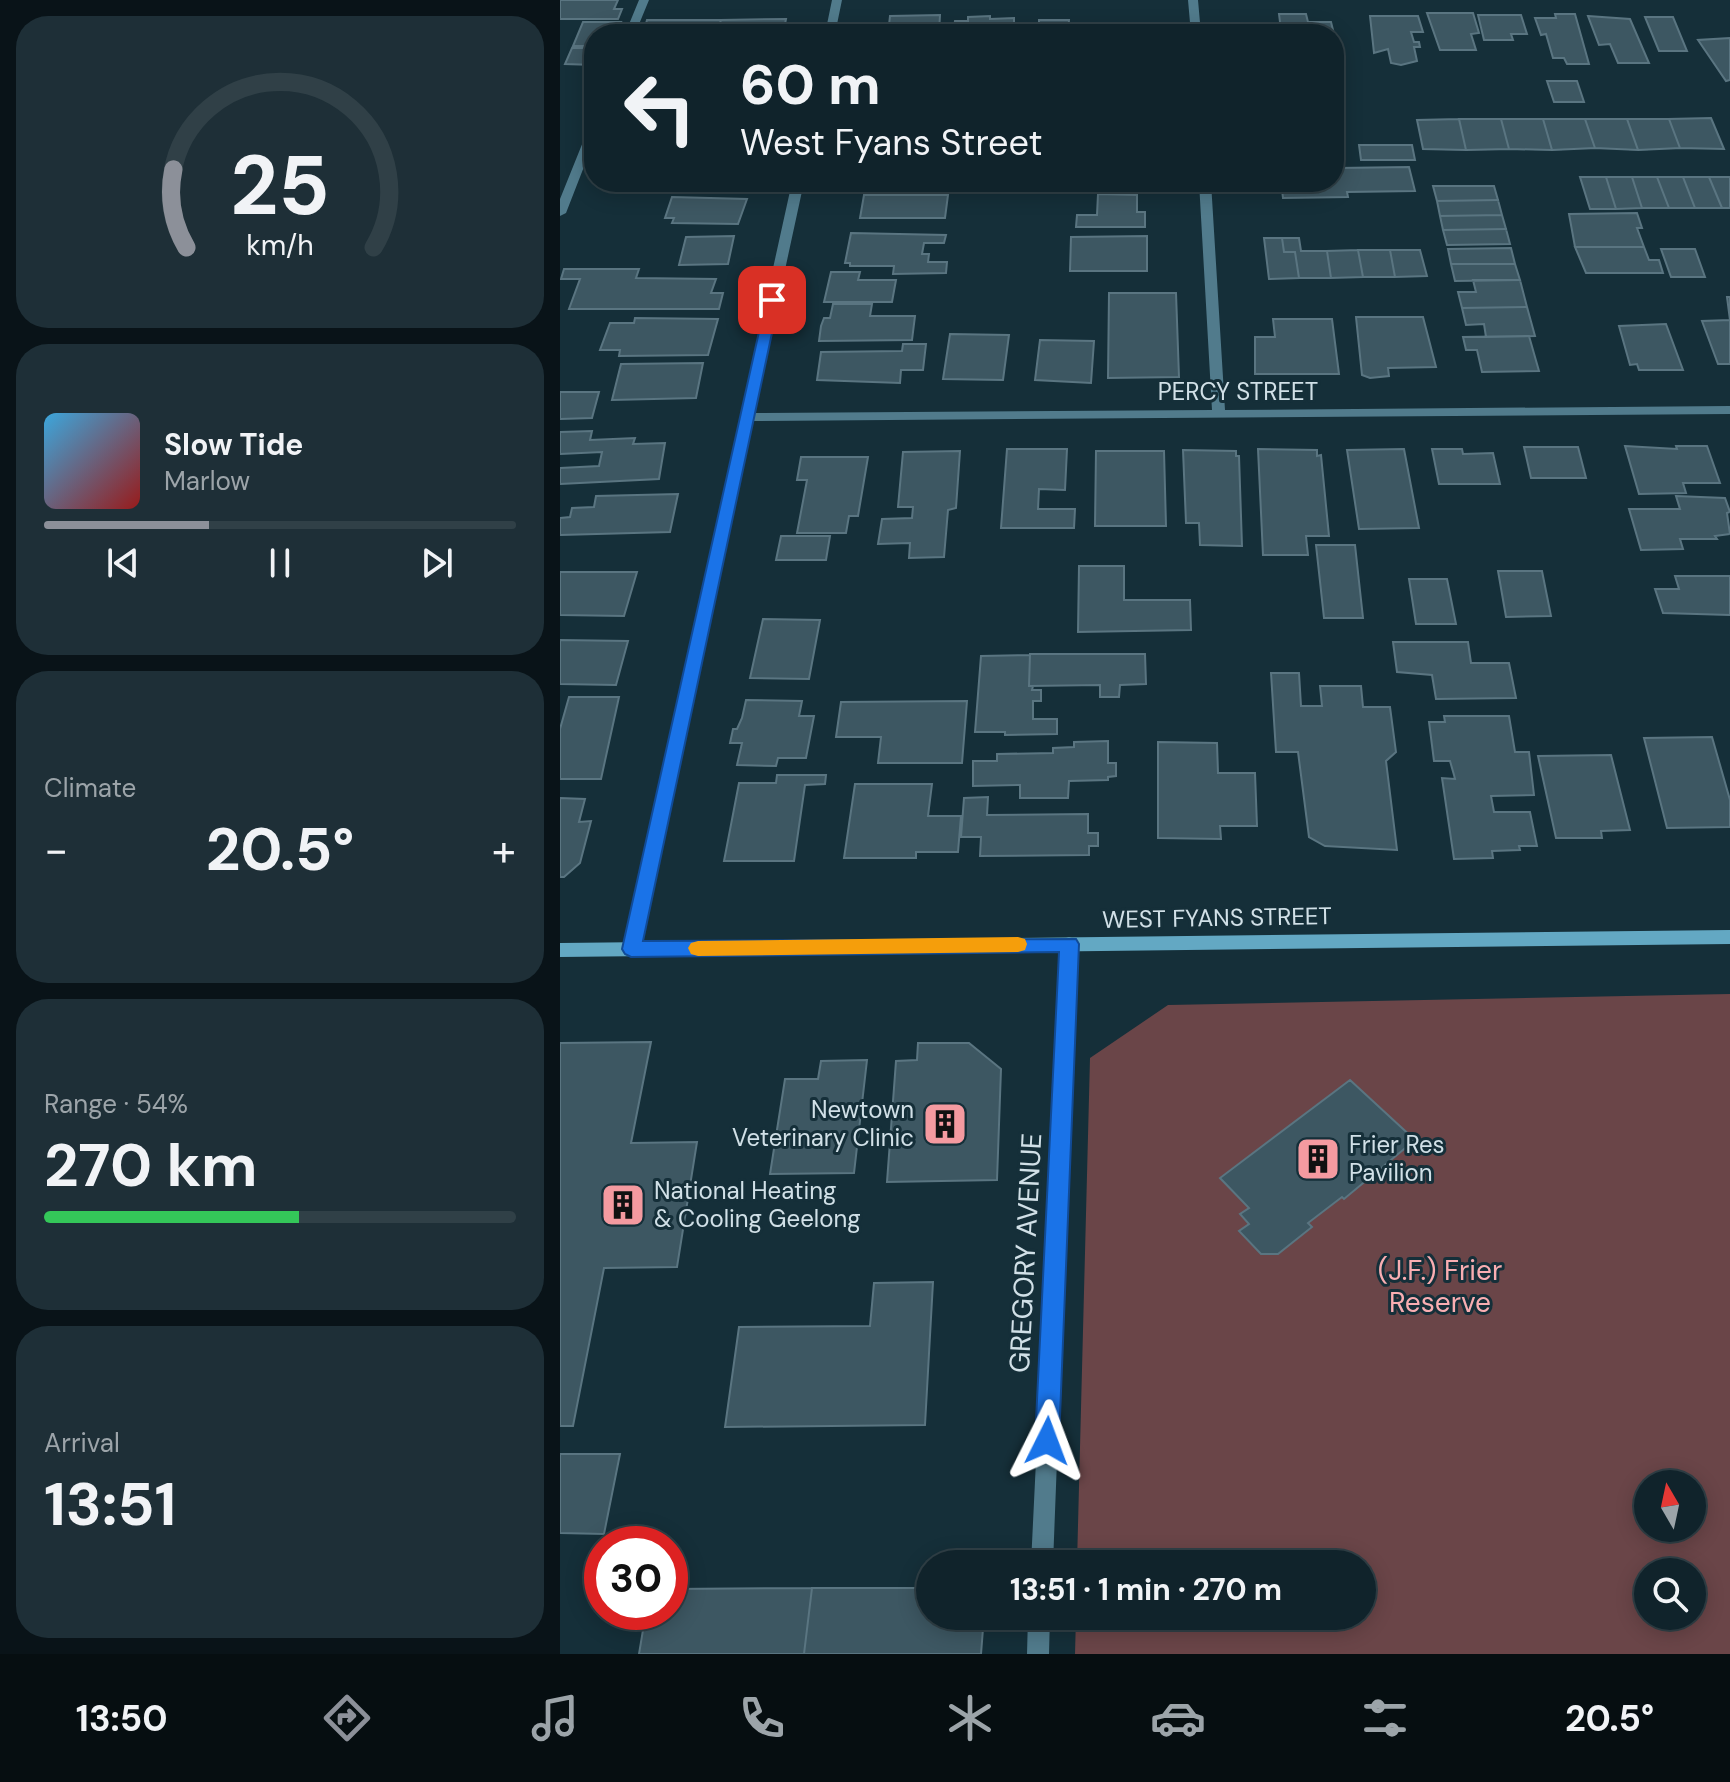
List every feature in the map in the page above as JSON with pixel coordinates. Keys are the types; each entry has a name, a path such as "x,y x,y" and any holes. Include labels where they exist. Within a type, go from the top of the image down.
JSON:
{"main road":[{"name":"WEST FYANS STREET","path":"560,950 1730,937"}],"street":[{"path":"634,24 644,0"},
{"path":"832,24 837,0"},
{"path":"1193,0 1195,24"},
{"path":"560,213 584,152"},
{"path":"631,949 796,192"},
{"path":"1206,192 1219,414"},
{"name":"PERCY STREET","path":"747,417 1730,410"},
{"name":"GREGORY AVENUE","path":"1043,1550 1069,944"},
{"path":"1038,1654 1039,1630"}],"green space":[{"name":"(J.F.) Frier Reserve","path":"1730,994 1730,1654 1075,1654 1076,1630 1376,1630 1376,1550 1077,1550 1090,1058 1168,1005"}],"building":[{"path":"560,0 618,0 614,9 622,9 618,19 560,19"},
{"path":"1427,13 1473,13 1479,33 1471,34 1476,50 1440,50"},
{"path":"1279,14 1306,14 1308,22 1332,24 1280,24"},
{"path":"1555,14 1575,14 1589,64 1567,64 1564,58 1553,58 1546,34 1541,35 1535,18 1556,18"},
{"path":"940,15 940,24 889,24 890,16"},
{"path":"1478,15 1521,15 1527,34 1511,34 1513,40 1484,40"},
{"path":"1370,16 1418,16 1423,32 1411,32 1414,42 1419,42 1420,47 1414,47 1417,61 1401,65 1391,63 1388,49 1374,53"},
{"path":"1588,16 1630,19 1649,63 1618,63 1610,44 1599,45"},
{"path":"968,17 1014,18 1014,24 955,24 955,21 968,21"},
{"path":"1645,17 1673,17 1687,51 1659,51"},
{"path":"786,19 785,24 720,24 721,20"},
{"path":"647,20 721,20 720,24 646,24"},
{"path":"1039,20 1069,20 1069,24 1039,24"},
{"path":"583,22 621,22 584,24 584,46 573,46"},
{"path":"1730,38 1730,80 1726,81 1698,40"},
{"path":"572,48 584,48 584,65 565,64"},
{"path":"1547,81 1577,81 1584,102 1554,102"},
{"path":"1711,118 1724,149 1680,148 1669,119"},
{"path":"1459,119 1501,119 1509,149 1466,150"},
{"path":"1459,119 1466,150 1423,149 1417,120"},
{"path":"1501,119 1543,119 1552,150 1509,149"},
{"path":"1543,119 1585,119 1595,148 1552,150"},
{"path":"1585,119 1627,119 1638,150 1595,148"},
{"path":"1627,119 1669,119 1680,148 1638,150"},
{"path":"1359,145 1412,145 1415,160 1361,160"},
{"path":"1409,167 1415,191 1347,192 1348,197 1283,198 1282,192 1344,192 1344,168"},
{"path":"1580,177 1606,177 1616,209 1590,209"},
{"path":"1606,177 1632,177 1642,208 1616,209"},
{"path":"1632,177 1657,177 1669,208 1642,208"},
{"path":"1657,177 1683,177 1695,208 1669,208"},
{"path":"1683,177 1709,177 1722,208 1695,208"},
{"path":"1709,177 1730,177 1730,208 1722,208"},
{"path":"1433,186 1494,186 1498,200 1437,201"},
{"path":"1098,194 1137,195 1137,212 1145,212 1145,227 1076,227 1077,215 1097,215"},
{"path":"864,195 948,195 945,218 860,218"},
{"path":"672,197 747,199 738,224 672,223 674,218 665,218"},
{"path":"1498,200 1502,215 1440,216 1437,201"},
{"path":"1637,213 1642,228 1637,228 1644,247 1575,247 1569,214"},
{"path":"1502,215 1506,229 1443,230 1440,216"},
{"path":"1506,229 1510,244 1447,245 1443,230"},
{"path":"851,233 946,235 944,243 924,243 922,254 929,254 928,262 947,262 946,273 893,274 894,266 850,266 850,263 845,263"},
{"path":"734,236 728,264 679,265 686,237"},
{"path":"1147,236 1147,271 1070,271 1071,237"},
{"path":"1264,238 1282,238 1284,252 1295,252 1299,278 1269,279"},
{"path":"1282,238 1299,238 1301,251 1327,251 1331,278 1299,278 1295,252 1284,252"},
{"path":"1575,247 1644,247 1649,260 1659,260 1663,273 1586,273"},
{"path":"1511,248 1515,264 1451,264 1448,249"},
{"path":"1661,249 1695,249 1705,277 1671,277"},
{"path":"1358,250 1363,277 1331,278 1327,251"},
{"path":"1358,250 1390,250 1395,277 1363,277"},
{"path":"1390,250 1420,250 1427,276 1395,277"},
{"path":"1451,264 1515,264 1520,280 1455,281"},
{"path":"564,269 639,269 636,278 716,279 711,293 723,293 719,309 569,309 580,279 561,279"},
{"path":"831,272 860,272 858,280 896,280 892,302 824,302"},
{"path":"1473,280 1520,280 1527,307 1462,308 1458,292 1476,292"},
{"path":"1109,293 1176,293 1179,377 1108,378"},
{"path":"833,304 872,304 870,316 915,316 912,340 819,341 824,318 830,318"},
{"path":"1527,307 1535,336 1486,337 1484,324 1466,325 1462,308"},
{"path":"1356,317 1423,317 1436,367 1388,368 1389,376 1370,378 1362,375"},
{"path":"635,318 718,319 708,355 619,356 620,350 600,350 610,323 634,323"},
{"path":"1273,319 1332,319 1339,374 1255,374 1255,337 1275,337"},
{"path":"1730,320 1730,364 1718,364 1702,321"},
{"path":"1666,324 1683,370 1639,370 1637,364 1630,365 1619,326"},
{"path":"950,334 1009,335 1003,380 943,379"},
{"path":"1529,336 1539,371 1482,372 1477,350 1466,350 1463,337"},
{"path":"1040,340 1094,341 1091,383 1035,380"},
{"path":"903,344 926,344 923,370 901,370 900,383 817,380 821,352 902,351"},
{"path":"703,363 696,398 612,400 621,364"},
{"path":"560,392 599,392 592,418 560,419"},
{"path":"592,431 590,440 635,438 633,444 665,443 659,479 560,484 560,468 599,466 602,452 560,454 560,432"},
{"path":"1625,446 1677,449 1676,446 1707,446 1720,483 1683,483 1686,493 1639,494"},
{"path":"1524,447 1578,447 1586,478 1531,478"},
{"path":"1007,449 1067,449 1065,490 1039,489 1038,509 1075,509 1074,528 1001,528"},
{"path":"1258,449 1317,450 1317,456 1321,455 1329,536 1306,536 1308,555 1263,555"},
{"path":"1404,449 1419,528 1359,529 1347,450"},
{"path":"1432,449 1462,449 1463,454 1493,453 1500,484 1439,484"},
{"path":"1183,450 1236,451 1236,456 1239,456 1242,546 1200,545 1199,523 1186,523"},
{"path":"960,451 956,508 948,510 944,557 909,558 910,543 878,544 882,519 912,518 913,507 898,507 903,452"},
{"path":"1096,451 1164,451 1166,526 1095,526"},
{"path":"801,457 868,457 858,516 849,516 846,533 797,533 807,480 797,480"},
{"path":"678,494 670,532 560,535 560,518 570,517 572,508 594,507 596,496"},
{"path":"1676,496 1725,498 1730,512 1727,513 1730,534 1715,536 1717,539 1680,539 1683,549 1641,550 1629,509 1680,509"},
{"path":"781,536 830,536 826,560 776,560"},
{"path":"1316,545 1355,545 1363,618 1324,618"},
{"path":"1079,566 1124,566 1124,600 1190,600 1191,630 1078,632"},
{"path":"1498,571 1542,571 1551,616 1506,617"},
{"path":"560,572 637,572 624,616 560,615"},
{"path":"1675,576 1730,576 1730,615 1663,613 1655,589 1679,589"},
{"path":"1409,579 1447,579 1456,624 1416,624"},
{"path":"763,619 820,620 809,679 750,678"},
{"path":"560,640 628,641 616,685 560,684"},
{"path":"1393,642 1468,642 1471,663 1509,663 1516,698 1436,699 1432,675 1397,672"},
{"path":"1030,654 1145,654 1146,684 1120,685 1119,697 1100,697 1100,685 1029,686"},
{"path":"1030,655 1029,686 1033,686 1032,690 1041,690 1041,701 1033,701 1033,719 1057,719 1057,734 975,732 981,656"},
{"path":"1271,673 1299,673 1301,706 1322,706 1320,686 1361,686 1363,707 1390,707 1396,752 1386,761 1397,850 1325,846 1309,837 1298,752 1276,752"},
{"path":"569,697 619,697 601,779 560,779 560,729"},
{"path":"746,700 802,701 799,716 814,716 806,758 778,758 776,766 737,765 742,743 730,743 733,729 737,729 742,718"},
{"path":"967,701 962,763 878,763 881,737 836,737 841,702"},
{"path":"1444,716 1509,716 1515,752 1529,752 1534,795 1491,796 1494,812 1530,812 1537,846 1492,851 1493,858 1454,859 1442,778 1455,779 1450,761 1434,761 1429,722 1445,722"},
{"path":"1712,737 1730,800 1730,827 1667,828 1644,738"},
{"path":"1108,741 1108,763 1116,763 1116,776 1108,777 1108,780 1069,781 1068,798 1020,798 1020,785 973,786 973,761 997,761 997,754 1053,753 1053,748 1074,747 1074,742"},
{"path":"1158,742 1217,743 1218,773 1255,773 1257,826 1220,826 1221,839 1158,838"},
{"path":"1611,755 1630,830 1601,831 1602,838 1556,838 1538,756"},
{"path":"777,775 826,775 825,784 805,785 794,861 724,861 739,783 776,783"},
{"path":"855,784 932,784 928,816 961,816 958,852 916,852 916,858 844,858"},
{"path":"988,797 987,815 1088,814 1088,833 1098,833 1098,846 1089,846 1089,855 980,856 981,837 961,837 964,798"},
{"path":"560,798 585,799 579,822 591,821 580,863 564,877 560,877"},
{"name":"National Heating & Cooling Geelong","path":"651,1042 631,1143 697,1142 677,1267 604,1268 573,1426 560,1426 560,1043"},
{"name":"Newtown Veterinary Clinic","path":"918,1043 969,1043 1001,1069 997,1180 887,1182 896,1061 917,1060"},
{"path":"867,1060 854,1173 770,1174 785,1079 818,1079 821,1061"},
{"name":"Frier Res Pavilion","path":"1350,1080 1415,1140 1344,1199 1342,1197 1308,1223 1312,1227 1278,1254 1261,1254 1239,1231 1249,1224 1240,1214 1249,1208 1220,1178"},
{"path":"933,1282 925,1425 725,1427 739,1327 870,1326 874,1283"},
{"path":"560,1454 620,1454 606,1526 584,1526 584,1534 560,1533"},
{"path":"812,1588 916,1588 916,1630 983,1630 981,1654 804,1654"},
{"path":"812,1588 804,1654 639,1654 643,1630 688,1630 688,1589"}],"slow traffic":[{"path":"698,948 1018,944"}],"place":[{"name":"Newtown Veterinary Clinic","path":"945,1124"},
{"name":"Frier Res Pavilion","path":"1318,1159"},
{"name":"National Heating & Cooling Geelong","path":"623,1205"}],"route":[{"path":"772,300 631,949 1069,944 1047,1441"}]}
